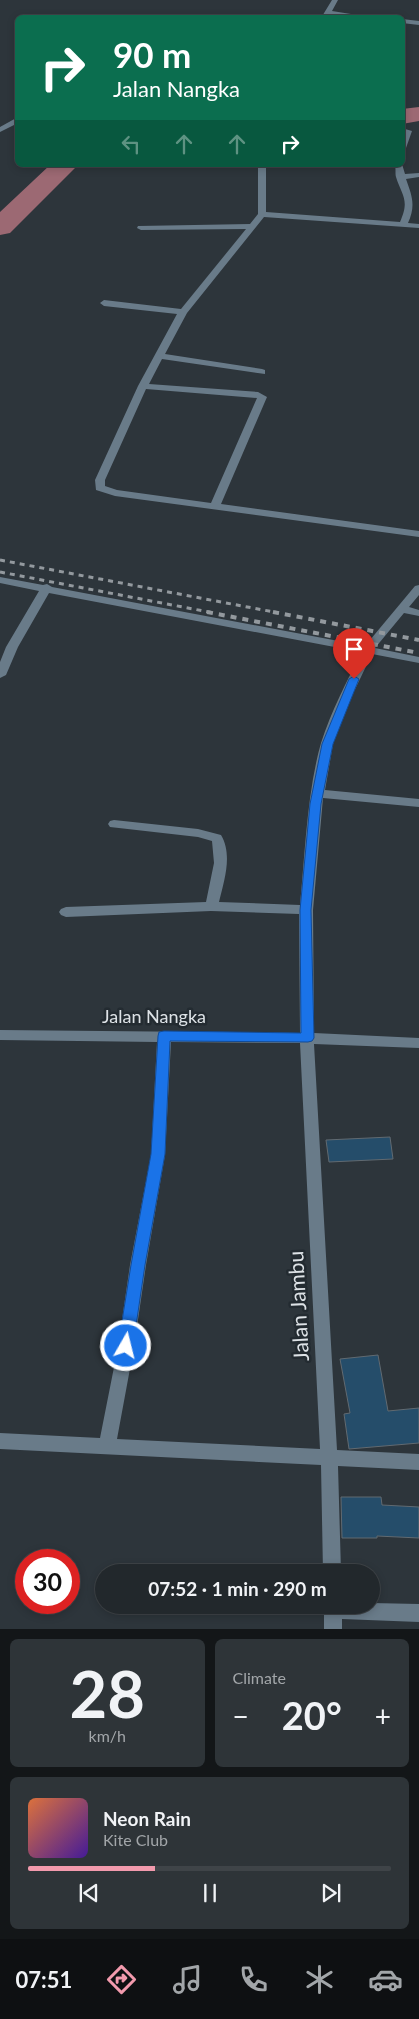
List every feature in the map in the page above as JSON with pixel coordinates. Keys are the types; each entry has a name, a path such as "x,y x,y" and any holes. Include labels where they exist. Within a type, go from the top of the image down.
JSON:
{"street":[{"path":"326,15 335,0"},
{"path":"405,21 419,23"},
{"path":"0,130 15,121"},
{"path":"405,132 419,132"},
{"path":"262,167 262,214 184,312 143,386 100,480 100,488 115,494 419,534"},
{"path":"399,167 400,177 411,203 410,211 403,224"},
{"path":"400,177 419,175"},
{"path":"262,214 419,226"},
{"path":"141,228 252,226"},
{"path":"104,303 184,312"},
{"path":"159,356 262,372"},
{"path":"143,386 258,395 262,397 215,506"},
{"path":"0,580 419,660"},
{"path":"0,675 12,647 47,588"},
{"name":"Jalan Jambu","path":"332,1564 329,1458 308,1038 306,910 318,793 327,744 340,708 368,650 419,588"},
{"path":"401,609 419,613"},
{"path":"318,793 419,803"},
{"path":"114,824 198,833 217,838 220,846 221,861 211,906"},
{"path":"66,912 211,906 306,910"},
{"name":"Jalan Nangka","path":"0,1035 308,1038 419,1043"},
{"path":"107,1446 126,1346 158,1154 164,1036"},
{"path":"0,1441 419,1462"},
{"path":"380,1610 419,1613"},
{"path":"333,1614 334,1629"}],"building":[{"path":"390,1137 393,1159 329,1162 326,1140"},
{"path":"378,1355 388,1411 419,1408 419,1443 349,1449 344,1414 350,1413 340,1359"},
{"path":"341,1497 381,1497 382,1505 419,1507 419,1538 377,1536 377,1538 342,1538"}],"waterway":[{"path":"405,116 419,114"},
{"path":"0,227 63,167"}],"railway":[{"path":"0,560 279,613"},
{"path":"0,572 214,613"},
{"path":"207,612 419,653"},
{"path":"273,612 419,640"}],"route":[{"path":"126,1346 158,1154 164,1036 308,1038 306,910 316,804 327,744 340,708 354,679"}]}
